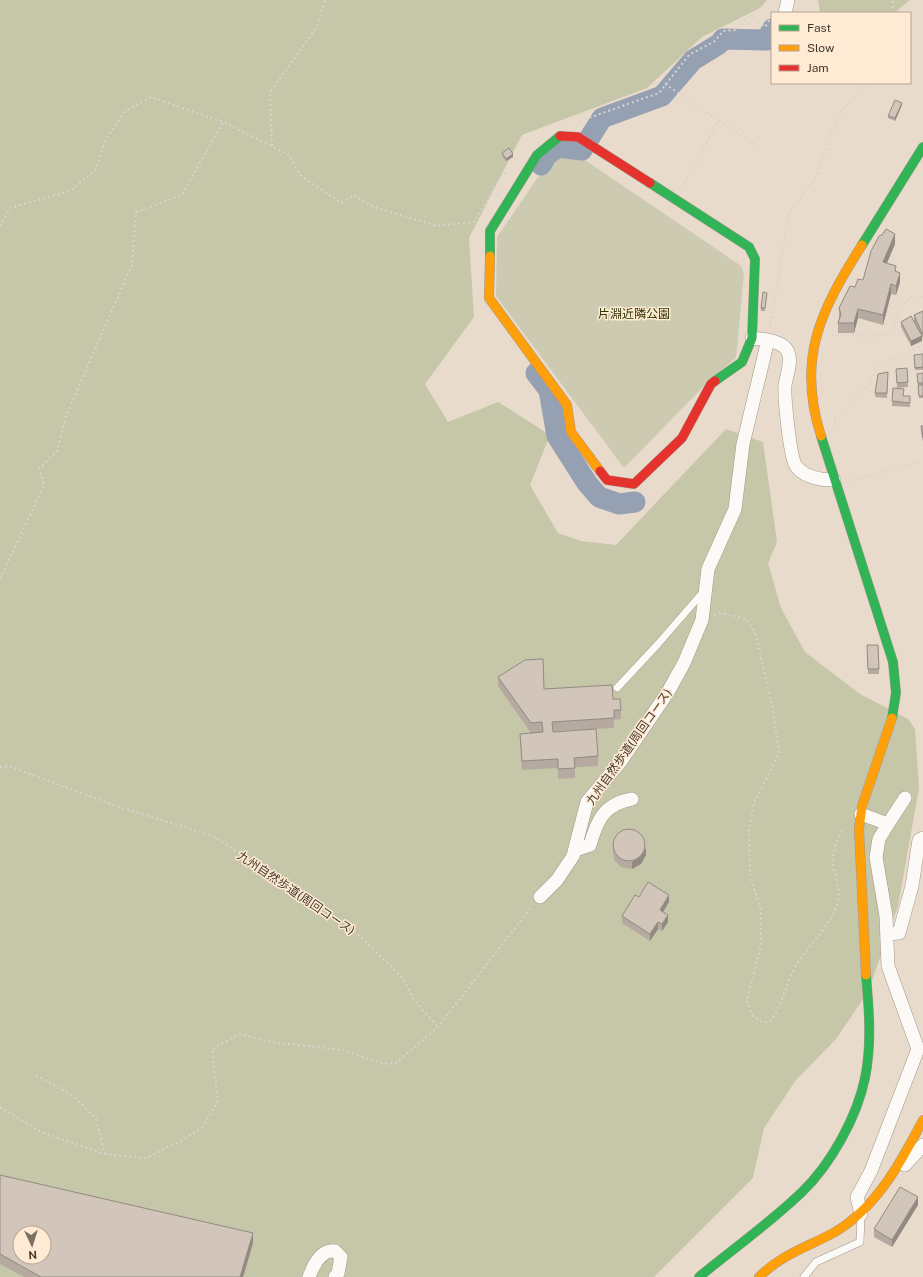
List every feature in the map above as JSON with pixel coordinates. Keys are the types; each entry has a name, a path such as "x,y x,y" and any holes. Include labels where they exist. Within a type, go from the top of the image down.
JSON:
{"street":[{"path":"785,12 788,0"},
{"path":"560,136 578,137 675,200 749,247 755,259 752,338 742,362 711,384 682,438 634,484 607,480 571,432 567,405 489,298 490,231 537,154 560,136"},
{"path":"700,1277 803,1191 824,1165 840,1141 855,1112 865,1078 870,1032 862,908 859,829 862,806 892,721 896,693 893,662 819,430 814,409 811,375 813,349 818,327 831,294 923,147"},
{"path":"752,338 768,340 783,345 788,352 789,364 785,386 786,405 794,464 802,472 811,477 822,480 834,480"},
{"name":"九州自然歩道(周回コース)","path":"540,897 557,880 575,850 587,802 621,761 668,692 684,663 702,620 708,569 735,509 743,444 768,340"},
{"path":"861,1214 857,1197 871,1171 918,1049 888,966 886,916 876,857 879,839 905,798"},
{"path":"575,850 590,845 603,813 619,801 632,799"},
{"path":"861,814 888,824"},
{"path":"887,934 898,933 912,886 919,840 923,838"},
{"path":"878,1195 923,1120"},
{"path":"759,1277 764,1271 806,1245 838,1230 861,1214 923,1145"},
{"path":"309,1277 313,1266 320,1257 331,1250 335,1251 341,1257 338,1273 335,1277"}],"lane":[{"path":"617,688 658,644 706,588"},
{"path":"804,1277 816,1262 860,1242 861,1214"}],"path":[{"path":"272,146 270,92 317,27 325,0"},
{"path":"893,12 894,0"},
{"path":"578,122 658,93 689,55 715,42 723,30 737,30 750,14 765,27 771,18"},
{"path":"665,84 760,148"},
{"path":"768,340 789,213 817,175 838,117 866,84"},
{"path":"0,226 10,208 70,191 96,169 105,141 125,111 151,97 223,122 289,154 300,175 341,203 354,195 374,207 438,226 474,222 504,172 519,182"},
{"path":"675,200 718,120"},
{"path":"0,579 44,485 39,470 57,450 66,416 132,265 136,212 182,196 223,122"},
{"path":"818,327 832,335 881,336 891,332 897,311 906,302 919,296 923,297"},
{"path":"836,431 835,418 846,414 856,395 868,387 878,366 923,345"},
{"path":"851,480 923,461"},
{"path":"702,620 722,613 746,619 756,632 773,710 779,753 754,803 749,830 750,875 761,910 761,945 747,1000 752,1015 762,1022 769,1022 775,1016 792,973 807,949 822,932 838,903 833,861 840,833 844,827"},
{"name":"九州自然歩道(周回コース)","path":"0,767 9,766 113,805 213,836 349,926 403,978 414,1000 438,1026"},
{"path":"0,1107 41,1132 105,1154 146,1158 183,1140 202,1127 218,1102 212,1049 239,1034 271,1042 344,1050 383,1064 396,1062 438,1026 540,897"},
{"path":"36,1075 75,1097 96,1119 105,1154"}],"green space":[{"path":"0,0 767,0 760,8 702,37 647,88 522,135 469,238 474,317 425,384 448,422 498,402 550,435 530,485 558,533 581,541 616,545 726,429 763,442 777,542 768,563 781,608 805,652 860,694 908,719 915,729 919,788 898,906 868,992 836,1039 796,1080 764,1128 753,1178 654,1277 0,1277"},
{"path":"818,0 910,0 895,12 820,12"},
{"name":"片淵近隣公園","path":"564,154 579,156 741,266 744,274 736,358 710,380 624,468 496,296 497,237 549,161"}],"building":[{"path":"895,100 902,103 895,118 888,116"},
{"path":"509,148 513,154 506,159 502,153"},
{"path":"886,229 895,234 883,262 896,266 895,271 900,273 896,286 891,284 883,315 858,309 854,323 838,323 841,314 839,308 850,286 855,287 858,279 863,280 871,251 879,236 882,235"},
{"path":"763,292 767,293 765,308 761,308"},
{"path":"923,311 923,333 922,333 914,315"},
{"path":"911,316 922,336 911,341 901,322"},
{"path":"923,354 923,367 915,368 914,355"},
{"path":"907,368 908,382 897,383 896,369"},
{"path":"888,372 887,393 875,393 878,374"},
{"path":"923,373 923,383 918,383 917,374"},
{"path":"918,385 923,385 923,396 919,396"},
{"path":"893,388 904,389 903,396 910,396 910,403 892,401"},
{"path":"921,426 923,426 923,438"},
{"path":"867,645 878,645 879,669 868,669"},
{"path":"543,659 544,689 612,685 613,699 620,699 621,710 614,710 614,718 552,722 553,732 596,729 598,756 574,758 575,768 558,769 558,759 522,761 520,734 543,732 542,722 531,723 498,677 525,660"},
{"path":"626,829 632,829 641,833 645,845 641,857 632,861 626,861 617,857 613,848 613,842 617,833"},
{"path":"648,882 669,895 660,910 668,915 662,924 658,922 650,934 622,916 635,895 639,897"},
{"path":"0,1175 253,1233 240,1277 41,1277 20,1265 52,1265 52,1225 12,1225 12,1261 0,1254"},
{"path":"900,1187 918,1197 892,1240 874,1229"}],"waterway":[{"path":"541,165 547,155 558,147 582,150 602,118 662,96 693,60 719,44 723,39 767,40 771,31"},
{"path":"536,373 549,390 557,436 587,483 599,497 619,504 635,502"}],"traffic: fast":[{"path":"490,256 490,231 537,155 560,136"},
{"path":"862,245 923,147"},
{"path":"650,183 749,247 755,259 752,338 742,362 715,381"},
{"path":"821,436 893,662 896,693 892,718"},
{"path":"699,1277 765,1225 802,1192 813,1181 833,1154 856,1108 865,1078 869,1052 866,975"}],"traffic: slow":[{"path":"821,436 814,408 811,382 812,358 824,313 847,269 862,245"},
{"path":"490,256 489,298 567,405 571,432 600,471"},
{"path":"866,975 859,829 862,806 892,718"},
{"path":"759,1277 777,1262 835,1232 850,1222 863,1210 876,1197 897,1167 923,1120"}],"traffic: jam":[{"path":"560,136 578,137 650,183"},
{"path":"600,471 607,480 634,484 682,438 711,384 715,381"}]}
